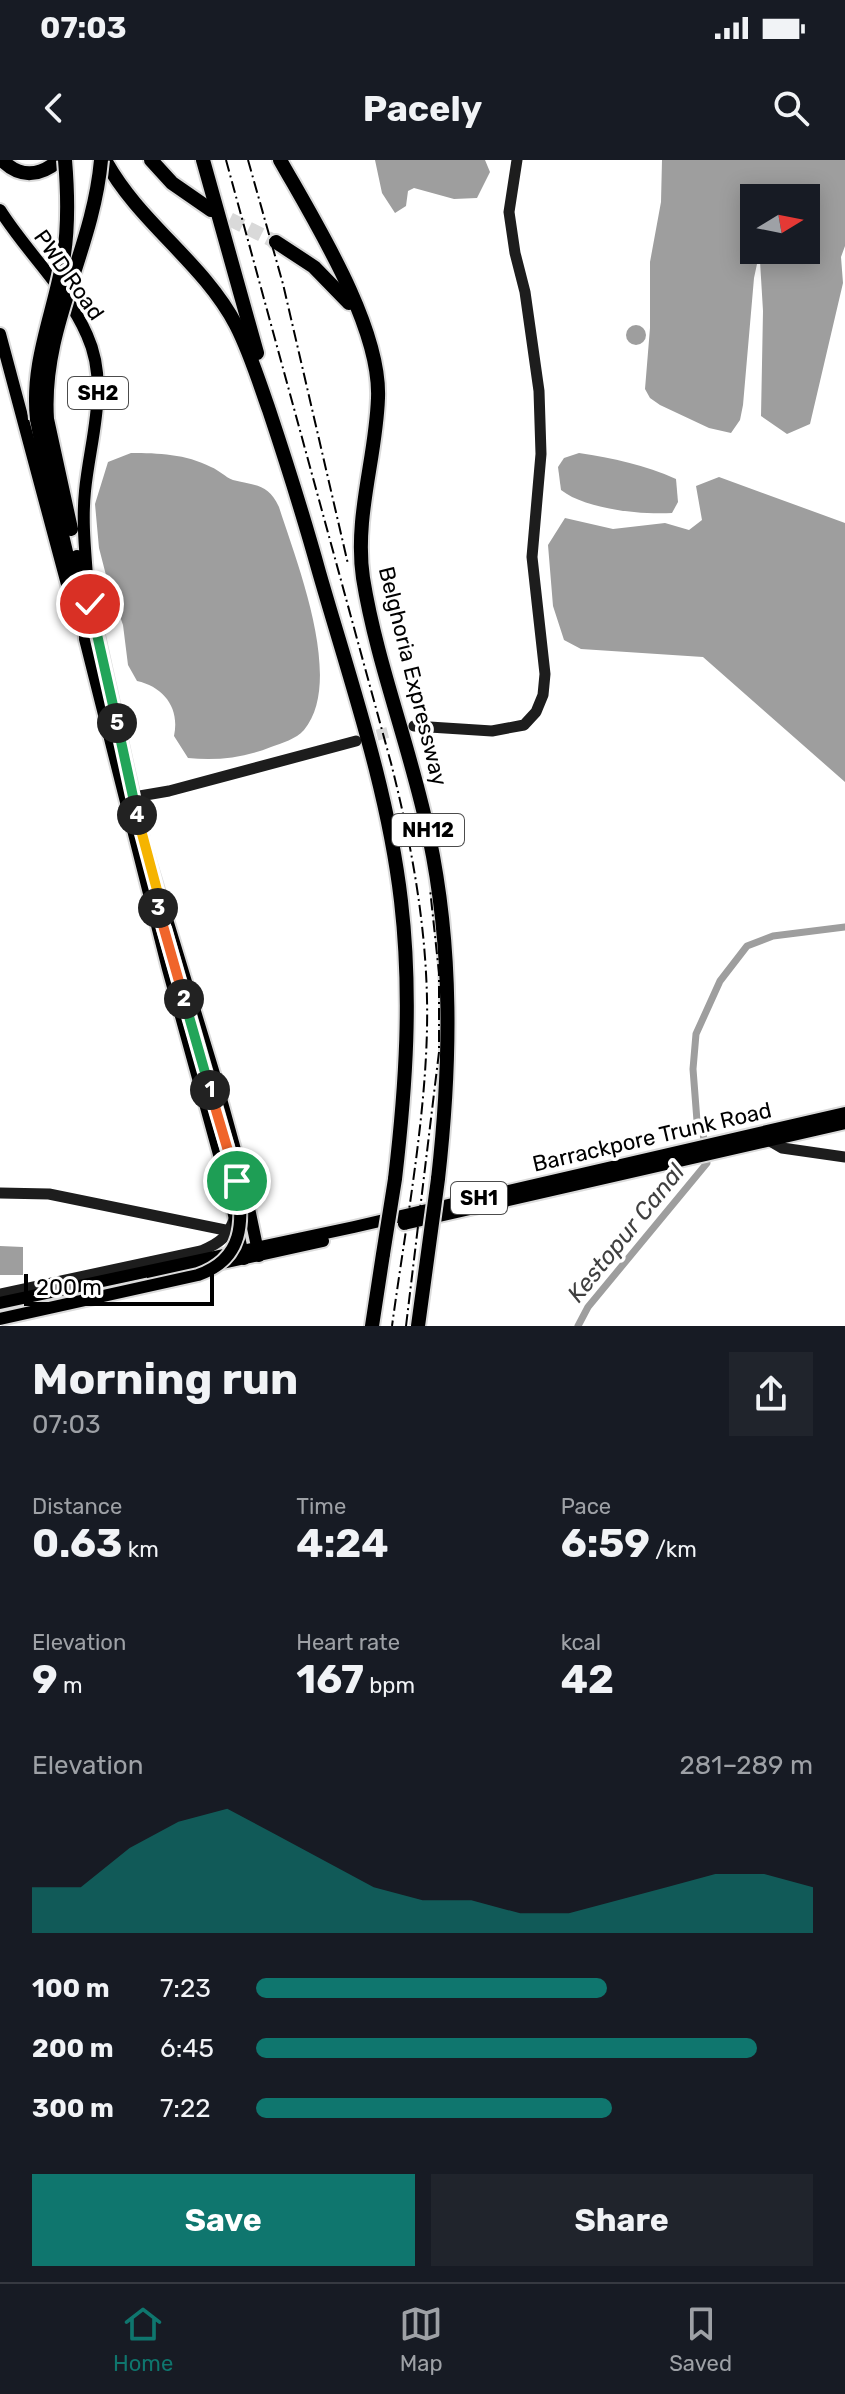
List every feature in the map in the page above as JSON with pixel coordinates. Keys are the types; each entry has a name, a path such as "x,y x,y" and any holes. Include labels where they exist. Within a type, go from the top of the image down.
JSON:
{"highway":[{"path":"2,160 13,170 31,174 42,172 62,160 67,212 65,252 38,363 35,400 52,450 90,604"},
{"path":"88,644 46,468 42,419 49,356 91,221 103,160"},
{"name":"NH12","path":"103,160 132,199 199,270 224,304 248,350 293,482 339,636 388,825 404,930 408,994 407,1057 395,1179 372,1326"},
{"path":"151,160 172,183 211,210"},
{"path":"203,160 286,462"},
{"path":"280,160 344,278 362,324"},
{"name":"NH12","path":"276,242 326,278 348,301 362,324"},
{"name":"Belghoria Expressway","path":"362,324 375,359 378,395 362,523 363,576 429,834 439,885 447,957 447,1070 438,1179 418,1326"}],"main road":[{"name":"PWD Road","path":"0,210 75,311 95,357 97,412 83,507 90,604 128,798 215,1077 259,1251"},
{"name":"PWD Road","path":"0,334 68,593 88,644 243,1254"},
{"path":"0,1319 198,1275 224,1259 237,1240 242,1219 237,1181 159,911 157,890"},
{"name":"Barrackpore Trunk Road","path":"764,1137 845,1113"},
{"name":"Barrackpore Trunk Road","path":"0,1303 259,1251 764,1137 845,1123"},
{"name":"Barrackpore Trunk Road","path":"0,1310 243,1254"}],"street":[{"path":"414,726 482,731 524,725 536,712 543,695 545,674 532,557 541,454 539,391 525,292 509,212 517,160"},
{"path":"128,798 169,791 356,741"},
{"path":"764,1137 782,1148 845,1157"},
{"path":"0,1193 49,1194 230,1231"},
{"path":"0,1294 201,1251 219,1244 230,1231 235,1217"}],"shaded area":[{"path":"375,160 485,160 490,172 477,198 454,199 414,188 408,191 406,206 395,213 382,193"},
{"path":"662,160 845,160 845,246 841,257 843,283 810,424 787,434 761,416 763,311 760,264 820,264 820,184 740,184 740,264 757,264 743,405 740,420 731,433 709,428 660,405 650,398 645,389 650,328 650,262 661,202"},
{"path":"632,325 640,325 646,335 640,345 632,345 626,339 626,331"},
{"path":"131,453 192,459 233,480 265,489 275,499 305,588 319,652 320,682 315,709 304,730 293,738 240,756 188,758 174,736 175,716 168,700 155,688 137,681 128,665 123,625 99,548 95,504 108,462"},
{"path":"579,453 629,463 676,479 678,502 672,513 614,509 571,497 561,490 558,467 564,458"},
{"path":"719,477 845,523 845,782 703,657 581,649 564,640 553,606 548,545 565,518 613,529 665,523 689,530 702,520 696,486"},
{"path":"0,1246 23,1247 23,1275 0,1275"}],"waterway":[{"name":"Kestopur Canal","path":"578,1326 588,1307 707,1163 703,1133 697,1121 693,1069 696,1034 720,981 747,946 773,936 845,927"}],"tunnel":[{"path":"211,210 276,242"},
{"path":"361,739 406,728"}],"railway":[{"path":"226,160 391,763 418,895 427,995 425,1065 418,1140 392,1326"},
{"path":"248,160 283,284 348,564"},
{"path":"406,1326 439,1052 439,973 430,889"}],"route":[{"path":"90,604 157,890 159,911 237,1181"}]}
